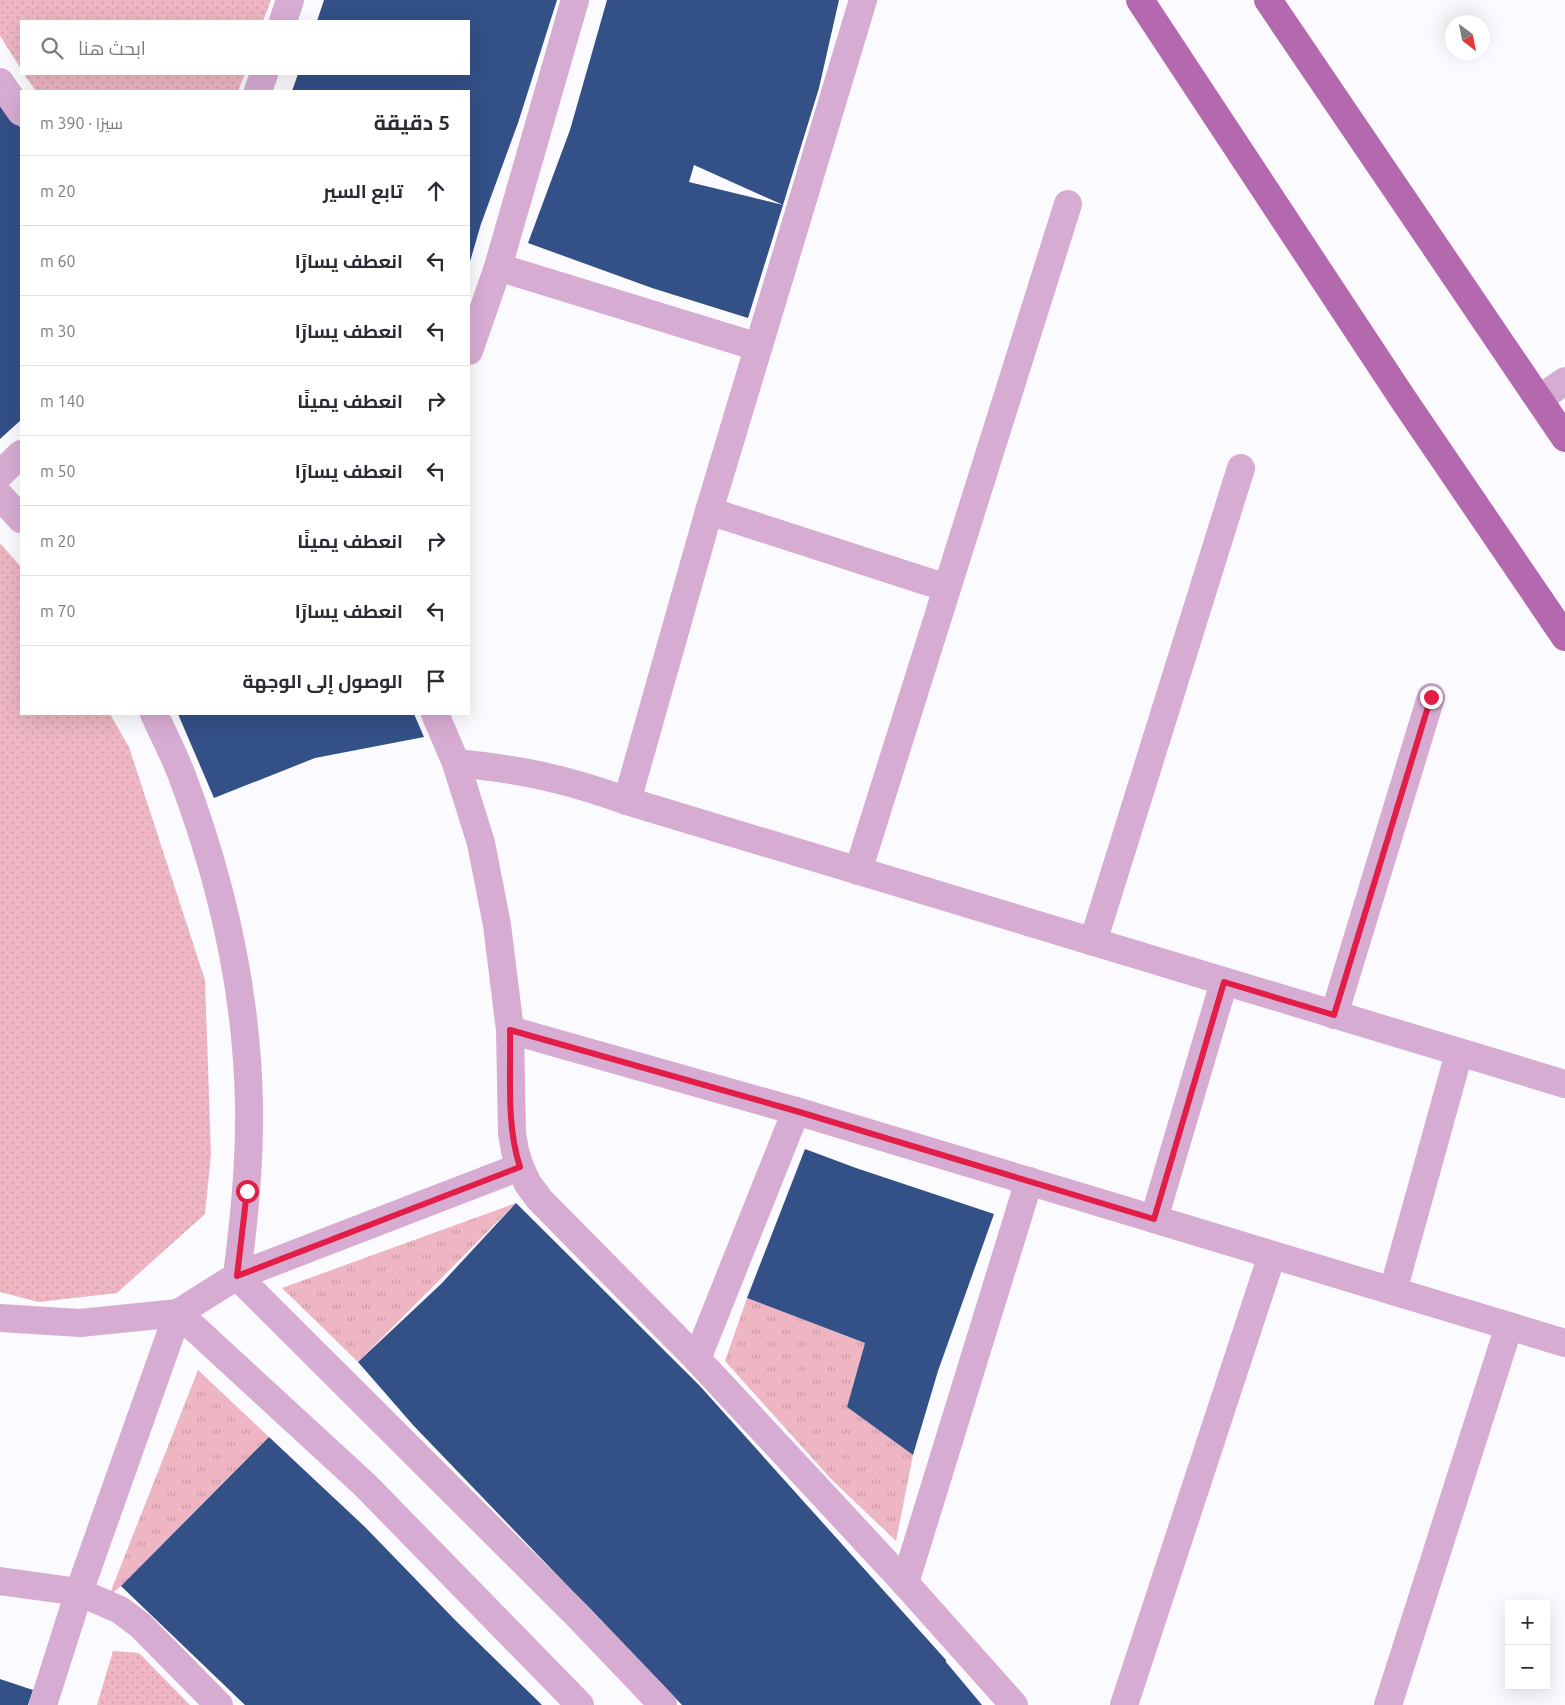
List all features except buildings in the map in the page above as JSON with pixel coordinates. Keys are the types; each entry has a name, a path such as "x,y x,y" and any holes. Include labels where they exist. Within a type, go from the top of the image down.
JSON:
{"main road":[{"path":"1140,0 1409,407 1565,636"},
{"path":"1268,0 1565,438"}],"street":[{"path":"283,20 290,0"},
{"path":"470,348 498,267 575,0"},
{"path":"627,801 709,511 863,0"},
{"path":"258,90 264,75"},
{"path":"0,82 20,111"},
{"path":"858,871 1068,204"},
{"path":"498,267 758,347"},
{"path":"1539,399 1565,381"},
{"path":"0,474 20,455"},
{"path":"1092,942 1241,468"},
{"path":"0,496 20,518"},
{"path":"709,511 947,588"},
{"path":"1334,1015 1431,697"},
{"path":"154,715 180,771 209,852 230,935 243,1020 249,1105 247,1191 237,1276"},
{"path":"435,715 456,763 480,843 497,925 510,1030 512,1133 520,1167 528,1184 540,1200 697,1359 1014,1705"},
{"path":"456,763 500,767 586,786 627,801 1565,1084"},
{"path":"1154,1219 1224,982"},
{"path":"510,1030 796,1111 1565,1343"},
{"path":"1393,1291 1459,1053"},
{"path":"697,1359 796,1111"},
{"path":"0,1318 80,1324 178,1313 237,1276 520,1167"},
{"path":"905,1584 1029,1181"},
{"path":"1124,1705 1272,1255"},
{"path":"237,1276 578,1616 663,1705"},
{"path":"43,1705 79,1592 178,1313"},
{"path":"178,1313 365,1485 580,1705"},
{"path":"1388,1705 1509,1326"},
{"path":"0,1581 79,1592 120,1610 140,1625 219,1705"}],"green space":[{"path":"0,0 271,0 263,20 20,20 20,67 0,36"},
{"path":"25,75 245,75 238,90 35,90"},
{"path":"0,543 20,566 20,715 111,715 129,747 205,980 211,1154 205,1214 117,1293 39,1302 0,1292"},
{"path":"516,1203 358,1362 282,1288"},
{"path":"747,1298 865,1343 847,1407 913,1455 896,1541 831,1479 725,1361"},
{"path":"198,1370 269,1437 109,1596"},
{"path":"113,1651 139,1653 190,1705 97,1705"}],"route":[{"path":"247,1191 237,1276 520,1167 512,1133 510,1030 796,1111 1154,1219 1224,982 1334,1015 1431,697"}]}
